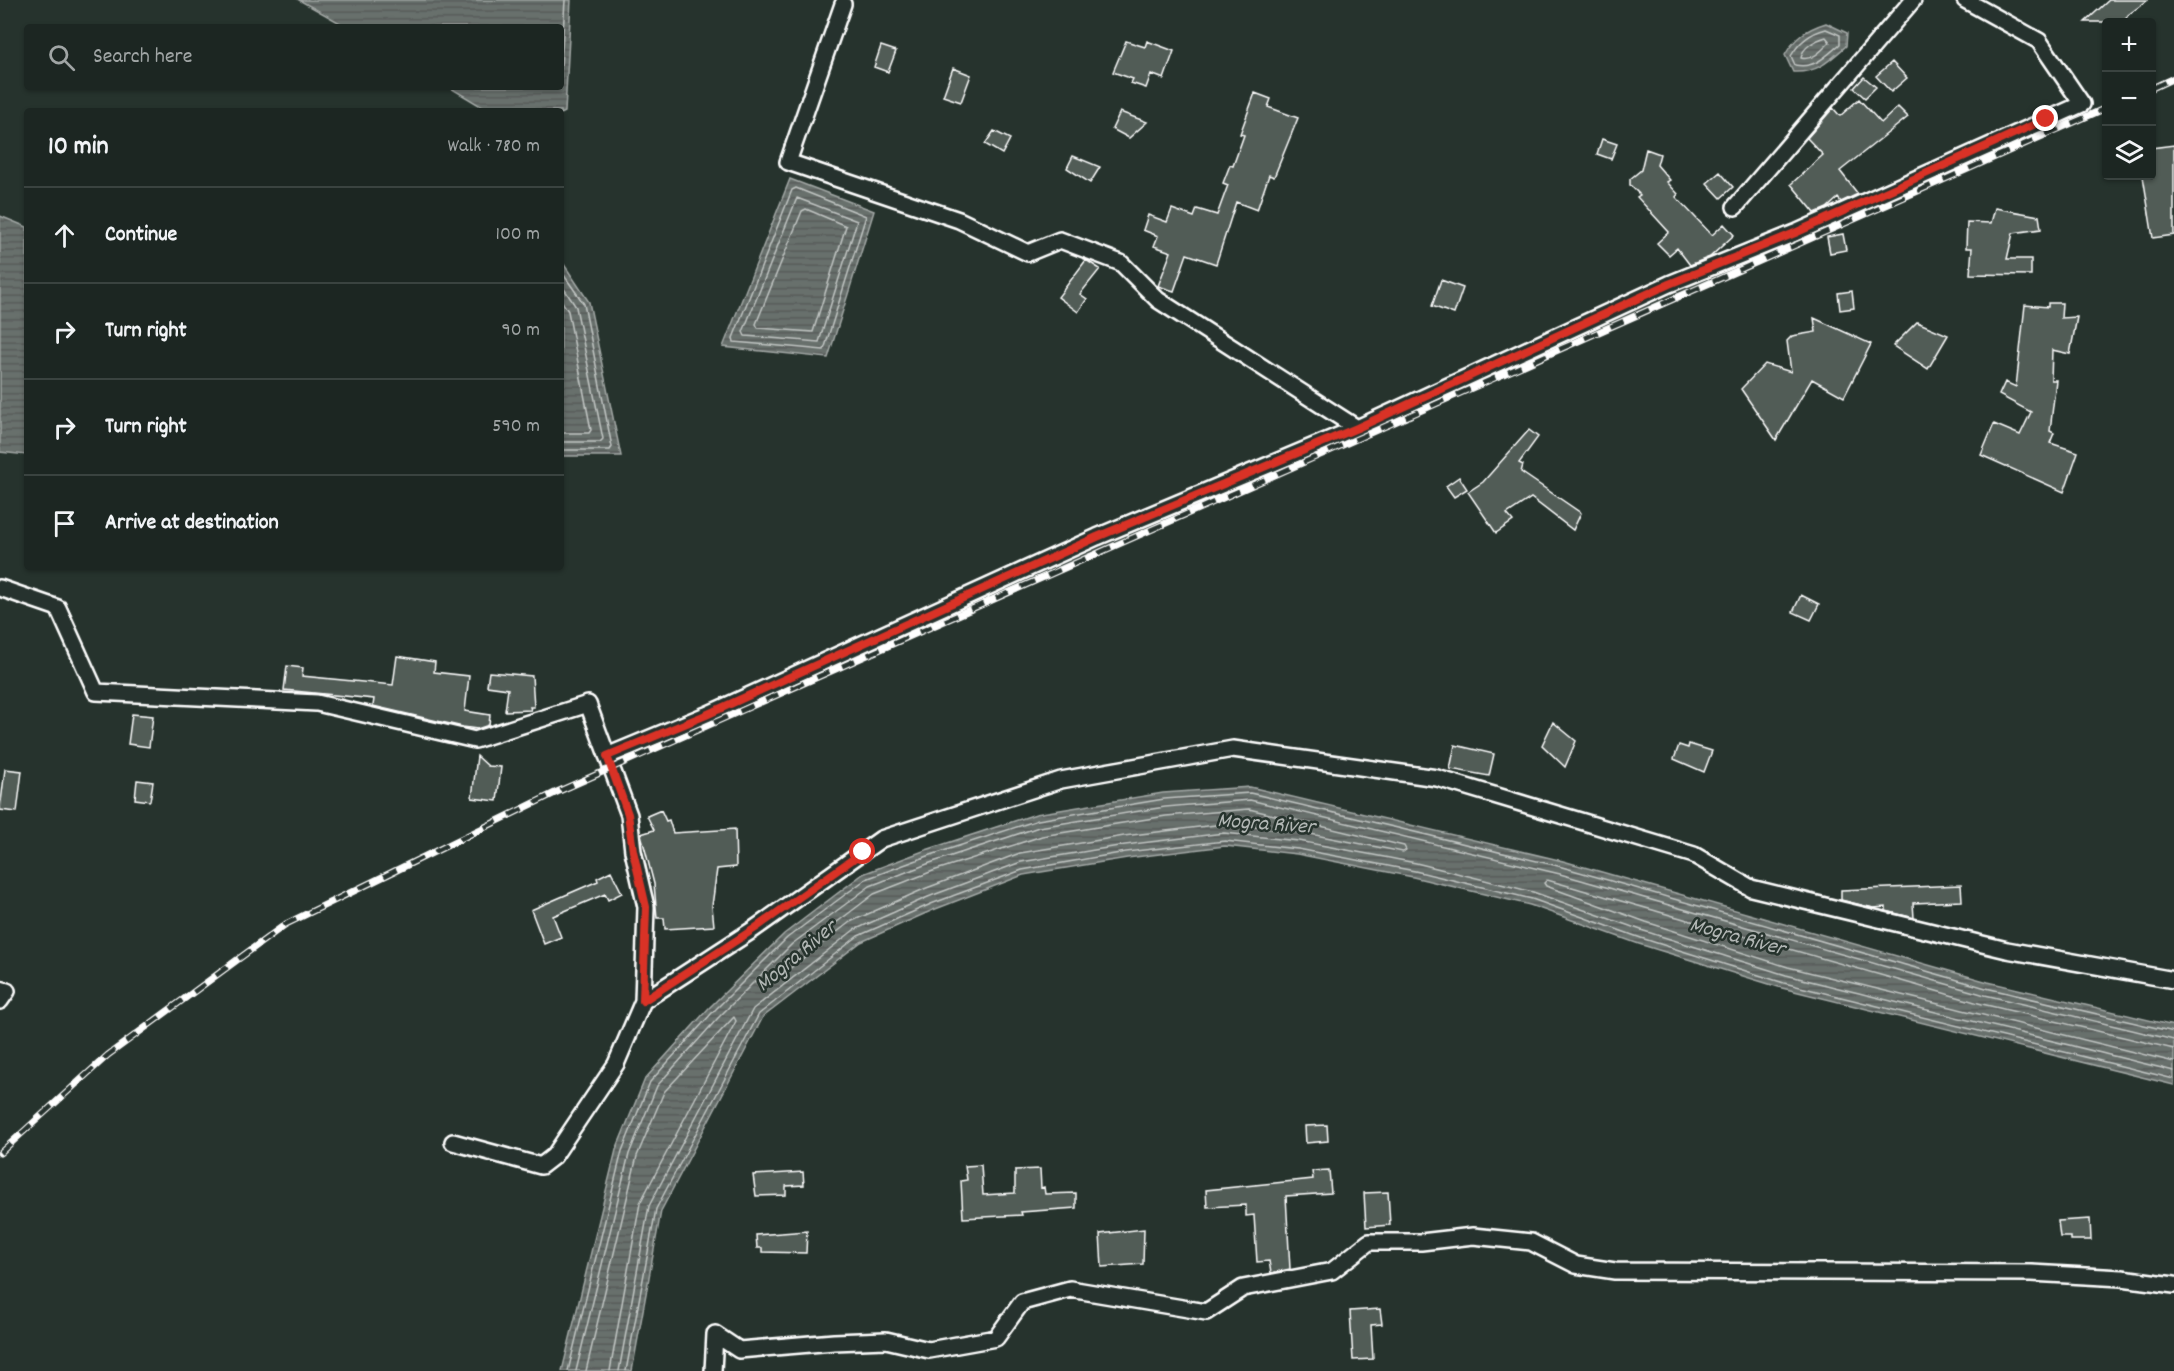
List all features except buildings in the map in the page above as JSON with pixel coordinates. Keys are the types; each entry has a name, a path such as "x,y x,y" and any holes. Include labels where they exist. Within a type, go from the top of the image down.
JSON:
{"street":[{"path":"1735,207 1913,0"},
{"path":"607,756 706,715 1097,537 1357,428 1669,284 1795,233 2082,104 2039,41 1965,0"},
{"path":"841,1 788,162 959,220 1028,253 1060,240 1121,263 1158,300 1357,428"},
{"path":"0,588 58,608 96,692 317,703 475,740 588,704 628,814 633,851 646,907 643,1001 616,1064 554,1156 541,1166 453,1142"},
{"path":"643,1001 754,929 881,839 1061,780 1233,749 1437,778 1694,855 1751,888 2007,950 2174,980"},
{"path":"0,989 7,991 0,1001"},
{"path":"713,1371 715,1334 739,1350 886,1340 928,1350 996,1338 1022,1302 1070,1289 1206,1312 1243,1288 1332,1271 1369,1242 1421,1242 1473,1236 1531,1242 1575,1265 1615,1271 2031,1273 2122,1278 2174,1285"}],"water":[{"path":"299,0 571,0 565,112 564,108 484,108 454,90 564,90 564,24 342,24"},
{"path":"1826,23 1847,33 1846,46 1828,62 1816,68 1793,72 1785,55 1793,43 1802,34"},
{"path":"790,179 874,211 828,358 723,347"},
{"path":"0,216 24,226 24,455 0,452"},
{"path":"564,264 589,302 621,456 564,456"},
{"name":"Mogra River","path":"1250,787 1563,861 1988,982 2174,1026 2174,1085 1782,988 1639,944 1530,905 1413,877 1297,854 1225,846 1127,858 1023,875 933,910 861,942 763,1017 661,1211 632,1371 562,1371 616,1150 645,1079 708,1009 784,934 863,874 926,850 1036,814 1163,793"}],"railway":[{"path":"2156,86 2174,78"},
{"path":"0,1153 108,1055 286,924 557,792 2102,110"}],"route":[{"path":"863,852 754,929 643,1001 646,907 633,851 628,814 607,756 706,715 1097,537 1357,428 1669,284 1795,233 2046,119"}]}
